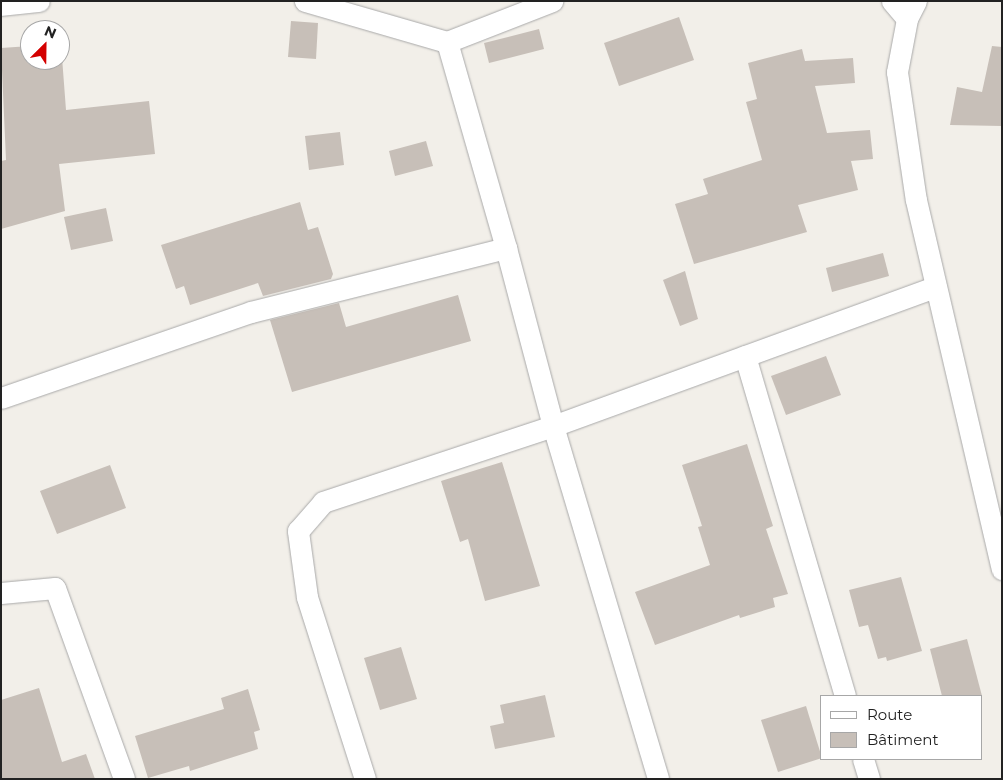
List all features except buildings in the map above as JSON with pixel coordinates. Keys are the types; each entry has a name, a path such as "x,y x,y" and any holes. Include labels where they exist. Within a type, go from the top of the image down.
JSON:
{"street":[{"path":"1,5 39,1"},
{"path":"305,1 447,42 552,1"},
{"path":"892,1 912,10 897,72 916,200 935,287 999,547 1002,569"},
{"path":"447,42 506,248 553,426 658,779"},
{"path":"1,398 251,312 506,248"},
{"path":"365,779 308,597 298,531 323,502 553,426 935,287"},
{"path":"745,356 845,695"},
{"path":"1,592 55,588 124,779"},
{"path":"863,760 869,779"}]}
